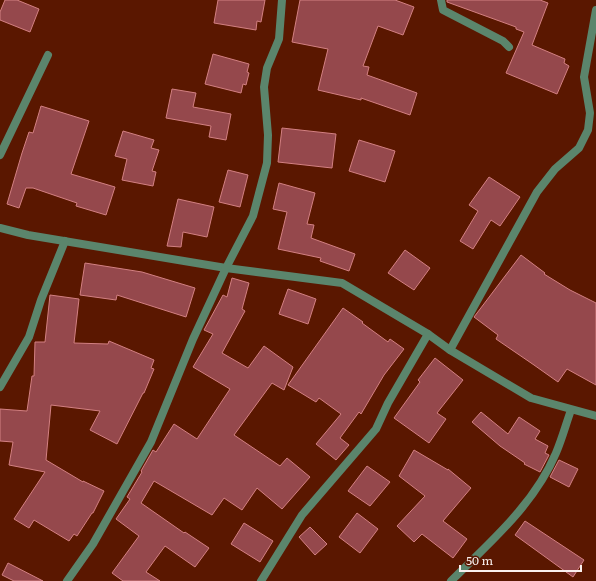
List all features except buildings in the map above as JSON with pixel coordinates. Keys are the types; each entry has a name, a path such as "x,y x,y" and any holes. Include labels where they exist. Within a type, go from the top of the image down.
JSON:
{"street":[{"path":"67,581 93,544 151,442 193,340 226,268 253,216 267,163 268,135 264,87 267,68 279,39 282,0"},
{"path":"441,0 443,10 503,41 509,47"},
{"path":"450,350 537,192 555,169 579,148 588,130 590,113 584,77 596,10"},
{"path":"0,155 48,55"},
{"path":"0,228 28,235 226,268 342,283 531,398 596,416"},
{"path":"0,387 29,337 41,300 65,241"},
{"path":"261,581 302,515 376,429 388,403 428,334"},
{"path":"451,581 496,537 526,504 541,482 556,454 571,410"}]}
